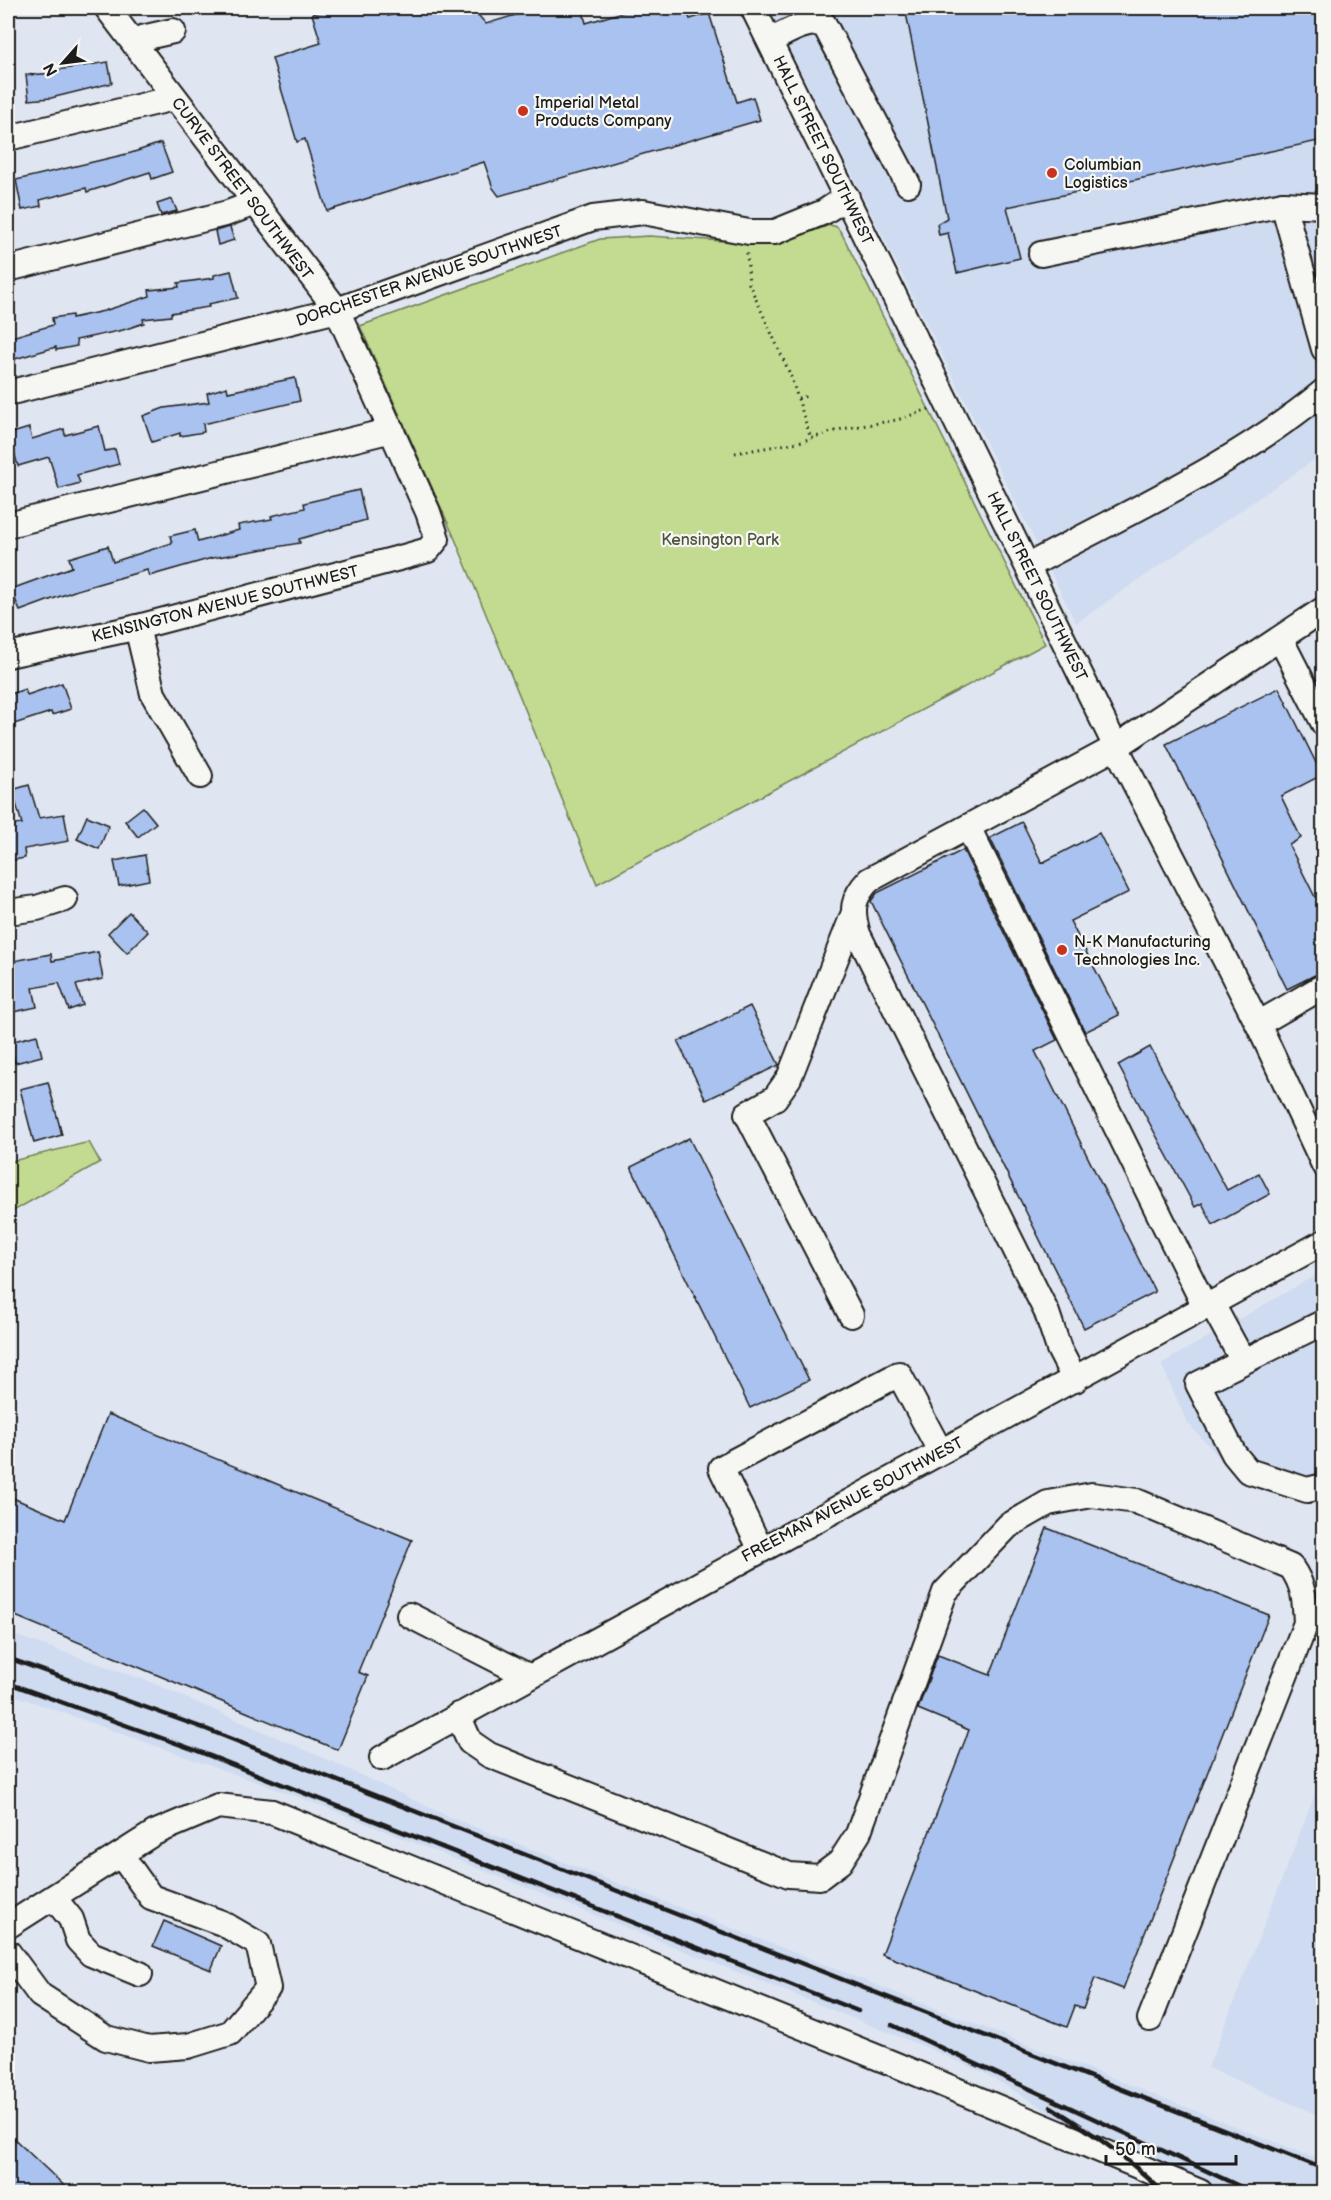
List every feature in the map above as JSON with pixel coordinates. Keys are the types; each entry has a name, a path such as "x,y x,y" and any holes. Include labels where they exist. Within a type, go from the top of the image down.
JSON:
{"street":[{"name":"CURVE STREET SOUTHWEST","path":"107,8 337,310 393,430 435,528 437,539"},
{"name":"HALL STREET SOUTHWEST","path":"753,8 1116,747 1258,1024 1323,1165"},
{"path":"770,42 801,26 816,22 824,24 908,184"},
{"path":"134,43 142,38 173,31"},
{"path":"8,138 174,98"},
{"name":"DORCHESTER AVENUE SOUTHWEST","path":"8,393 337,310 593,218 643,212 749,232 776,232 824,212 847,196"},
{"path":"8,269 228,213 255,203"},
{"path":"1041,254 1283,204 1323,206"},
{"path":"1283,204 1323,349"},
{"path":"1028,566 1211,466 1294,416 1323,391"},
{"path":"8,525 393,430"},
{"name":"KENSINGTON AVENUE SOUTHWEST","path":"8,655 137,627 407,556 428,549 437,539"},
{"path":"1075,1380 1059,1350 1047,1312 858,933 853,915 853,903 858,892 869,880 1116,747 1281,640 1323,609"},
{"path":"137,627 153,694 200,776"},
{"path":"1281,640 1323,724"},
{"path":"968,827 1208,1306 1243,1361"},
{"path":"8,912 37,908 65,899"},
{"path":"851,1315 747,1114 775,1098 789,1078 853,915"},
{"path":"1258,1024 1323,986"},
{"name":"FREEMAN AVENUE SOUTHWEST","path":"382,1758 760,1548 1075,1380 1323,1242"},
{"path":"1323,1322 1198,1384 1234,1454 1248,1471 1307,1490 1323,1486"},
{"path":"760,1548 721,1468 899,1374 940,1451"},
{"path":"458,1715 471,1742 489,1755 789,1875 820,1877 840,1863 858,1834 945,1592 1008,1526 1048,1503 1092,1495 1136,1501 1291,1568 1301,1581 1305,1598 1306,1623 1150,2019"},
{"path":"408,1615 528,1676"},
{"path":"8,1926 154,1833 218,1806 272,1812 894,2064 1200,2193"},
{"path":"8,1952 40,1995 106,2038 149,2049 188,2046 230,2033 268,1988 258,1944 222,1923 151,1897 121,1855"},
{"path":"54,1898 71,1919 78,1941 91,1954 140,1974"}],"path":[{"path":"747,252 749,284 790,374 811,439"},
{"path":"798,398 808,396"},
{"path":"735,453 811,439 842,429 897,420 936,406"}],"shaded area":[{"path":"769,8 1323,8 1323,454 1076,623"},
{"path":"1323,1271 1323,1508 1236,1476 1187,1422 1161,1364"},
{"path":"8,1633 148,1681 337,1764 452,1818 1323,2161 1323,2192 1153,2192 1138,2176 1038,2105 982,2072 925,2047 312,1802 8,1693"},
{"path":"1323,1774 1323,2117 1208,2068"}],"green space":[{"name":"Kensington Park","path":"830,225 837,227 842,234 1045,644 597,884 455,539 360,326 600,239 649,236 767,244 785,241"},
{"path":"89,1142 100,1162 8,1214 8,1162"}],"building":[{"name":"Imperial Metal Products Company","path":"333,8 386,8 388,16 409,10 419,14 439,8 472,8 486,24 538,8 582,8 586,23 636,8 686,8 690,19 709,13 737,102 753,97 760,120 499,196 493,188 484,162 327,211 305,139 297,142 272,58 321,43 312,14"},
{"name":"Columbian Logistics","path":"905,8 1323,8 1323,140 1007,207 1020,258 957,273 948,233 939,235 937,224 947,218"},
{"path":"108,62 112,83 51,98 29,100 26,75 58,73 57,70"},
{"path":"161,143 172,172 152,179 150,172 87,192 86,188 40,200 41,206 22,210 16,180 131,153"},
{"path":"172,199 177,211 161,215 157,204"},
{"path":"230,227 234,240 218,245 215,231"},
{"path":"231,271 238,298 208,304 209,307 171,313 171,316 143,319 144,323 123,330 76,340 77,346 56,350 56,347 8,361 8,338 53,325 52,318 72,315 72,318 104,311 150,296 149,290 179,287 178,283 214,278 214,275"},
{"path":"295,378 300,401 203,424 204,432 180,436 180,433 152,442 143,416 164,408 209,402 207,393 227,387 228,392"},
{"path":"99,426 105,451 115,449 119,464 77,475 80,483 59,489 49,457 18,466 9,434 29,428 32,439 64,429 65,435"},
{"path":"359,490 366,520 299,539 300,543 212,558 149,576 147,570 77,590 20,611 11,589 72,567 69,558 108,546 113,562 172,543 170,536 195,530 198,542 239,530 238,525 272,519 271,516 305,508 304,503"},
{"path":"62,683 71,709 52,715 51,712 8,726 8,695 25,689 27,695"},
{"path":"1279,688 1322,775 1281,796 1301,838 1289,845 1315,897 1323,893 1323,971 1287,989 1166,744"},
{"path":"29,785 39,818 64,814 69,841 24,849 25,858 8,861 8,826 22,824 12,790"},
{"path":"143,807 156,823 138,837 125,821"},
{"path":"87,816 109,825 99,849 77,839"},
{"name":"N-K Manufacturing Technologies Inc.","path":"1022,822 1042,863 1099,833 1129,892 1070,921 1119,1015 1085,1032 990,838"},
{"path":"963,850 1057,1040 1035,1051 1155,1292 1084,1328 871,901 877,893"},
{"path":"145,855 149,880 119,886 114,861"},
{"path":"129,912 148,932 127,953 108,933"},
{"path":"98,952 103,979 76,985 83,1005 69,1010 59,983 33,988 37,1007 8,1013 8,962 51,954 52,961"},
{"path":"750,1006 779,1065 706,1100 678,1042"},
{"path":"37,1035 42,1056 15,1063 10,1042"},
{"path":"1150,1047 1227,1190 1259,1173 1270,1194 1213,1225 1202,1203 1195,1207 1118,1065"},
{"path":"48,1082 62,1135 34,1143 20,1089"},
{"path":"689,1138 809,1380 750,1408 631,1167"},
{"path":"108,1414 412,1540 358,1672 368,1676 338,1750 8,1613 8,1496 65,1520"},
{"path":"1047,1528 1269,1615 1123,1989 1095,1978 1083,2009 1075,2006 1067,2027 882,1954 969,1730 918,1709 933,1667 938,1655 990,1675"},
{"path":"164,1921 221,1946 211,1970 153,1946"},
{"path":"8,2133 72,2193 8,2193"}],"railway":[{"path":"8,1658 206,1729 1324,2169"},
{"path":"8,1683 195,1750 858,2011"},
{"path":"892,2025 1252,2192"},
{"path":"1051,2107 1110,2147 1163,2192"}],"place":[{"name":"Imperial Metal Products Company","path":"523,111"},
{"name":"Columbian Logistics","path":"1052,173"},
{"name":"N-K Manufacturing Technologies Inc.","path":"1062,950"}]}
